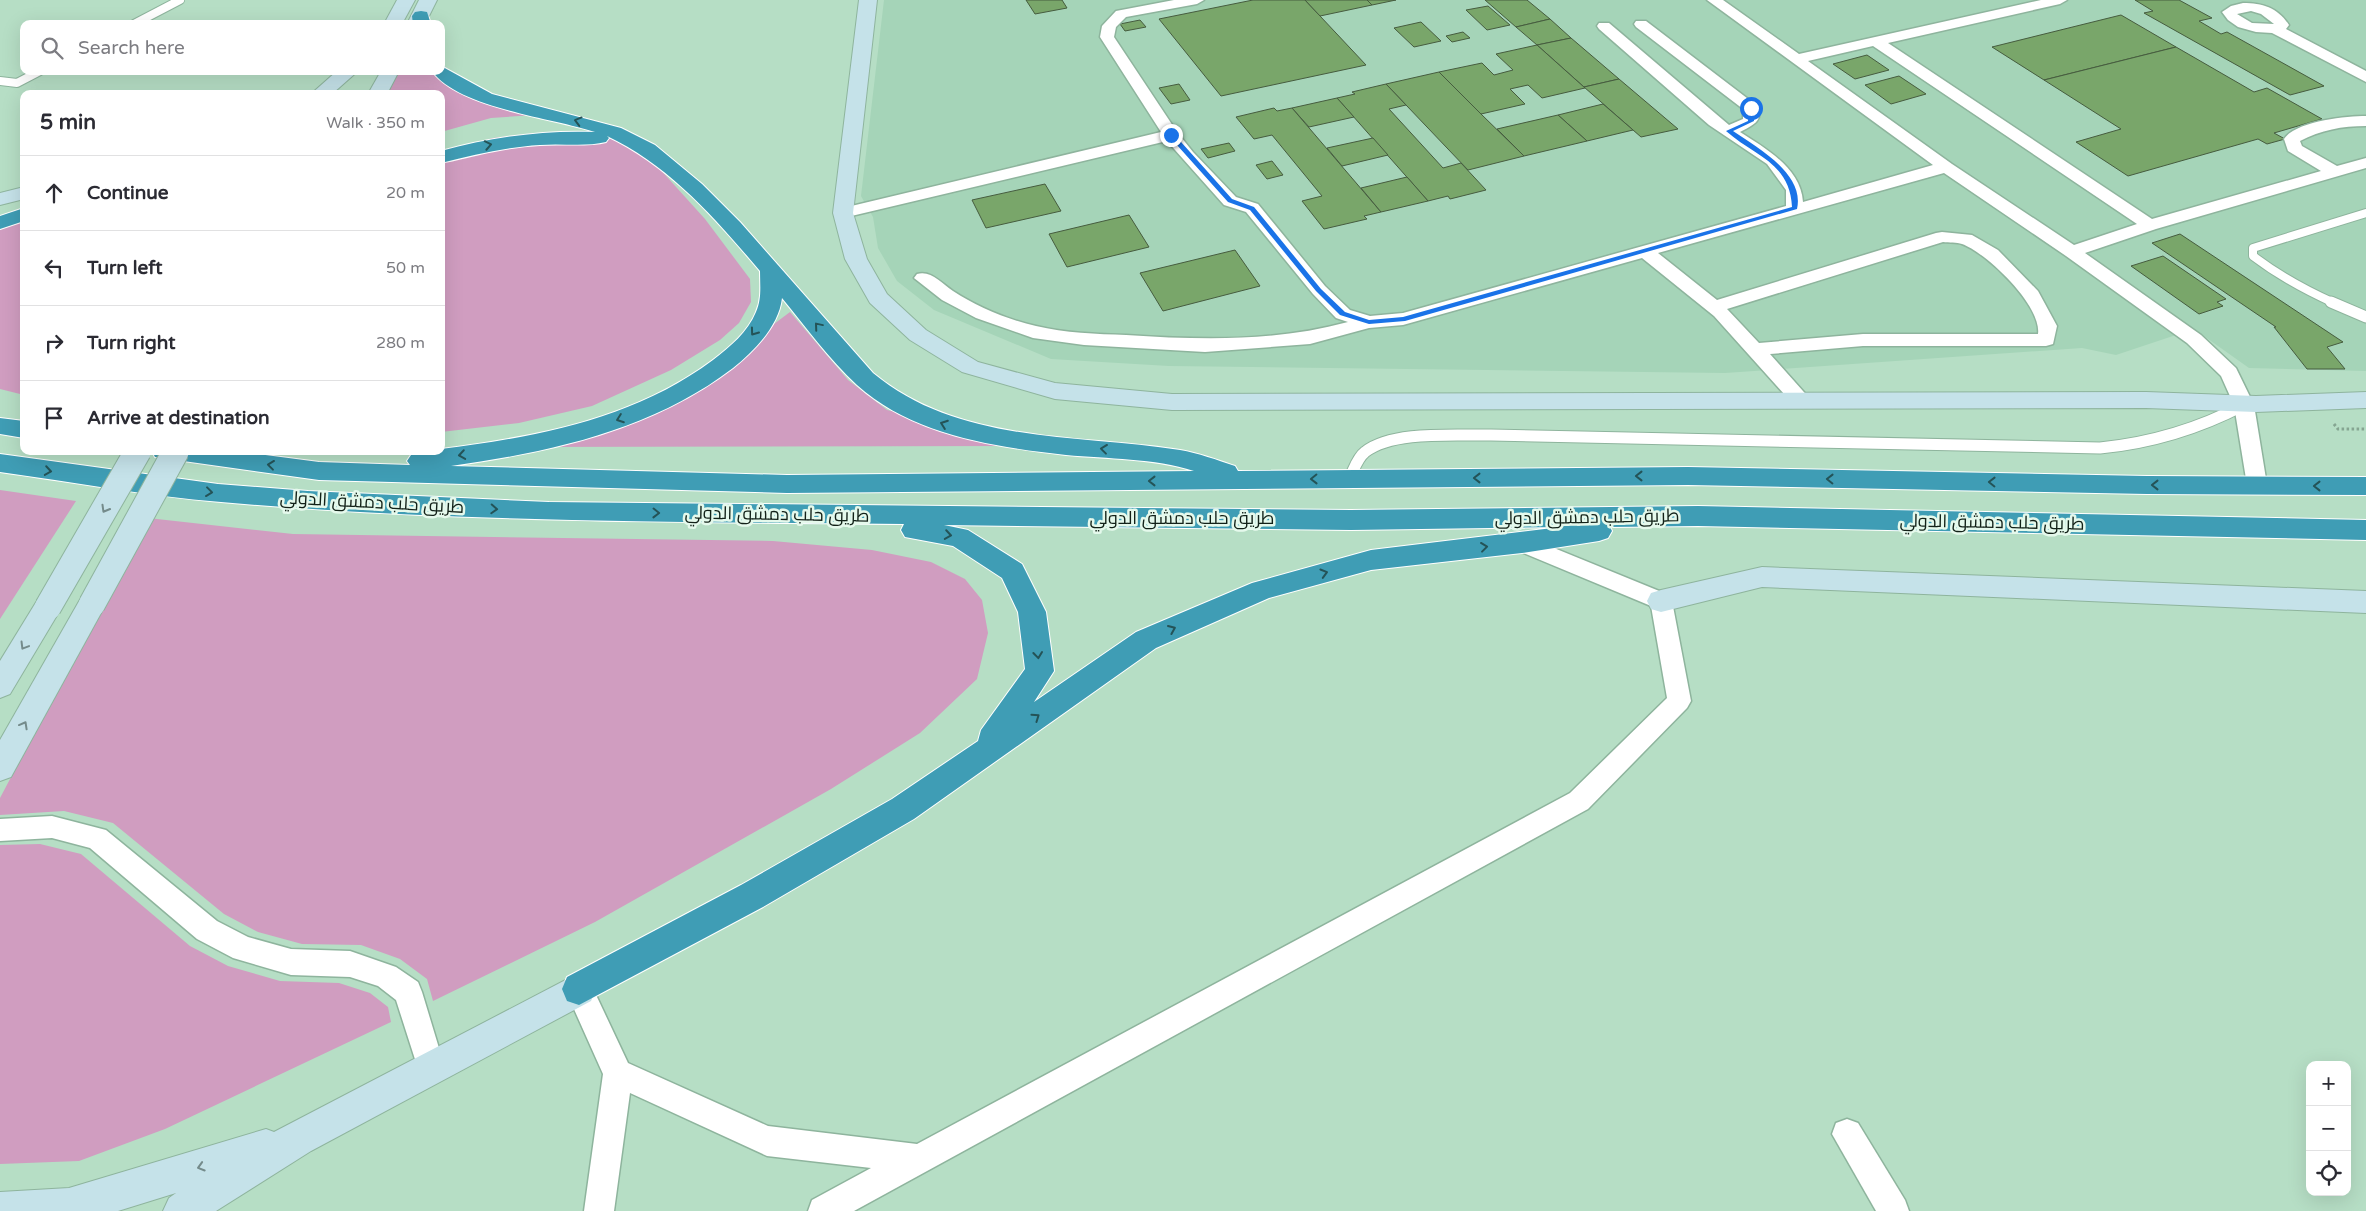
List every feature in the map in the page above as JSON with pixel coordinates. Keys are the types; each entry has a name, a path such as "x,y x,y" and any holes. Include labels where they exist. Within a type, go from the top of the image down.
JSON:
{"highway":[{"path":"445,73 462,87 494,102 583,122 615,132 640,144 708,201 730,223 863,377 881,392 926,417 972,433 998,438 1184,460 1254,480"},
{"path":"445,156 487,145 556,136 600,138 640,144"},
{"path":"0,223 20,216"},
{"path":"319,471 414,462 475,453 567,435 607,424 680,394 702,381 742,348 760,326 771,303 770,270"},
{"path":"0,426 20,429"},
{"name":"طريق حلب دمشق الدولي","path":"195,455 319,471 786,484 1688,476 2366,486"},
{"name":"طريق حلب دمشق الدولي","path":"0,463 218,493 308,500 549,511 1341,520 1698,516 2366,530"},
{"path":"814,515 958,537 1012,571 1032,612 1040,671 982,755"},
{"path":"579,989 752,896 903,809 1146,640 1262,590 1371,560 1522,542 1698,516"}],"street":[{"path":"395,20 406,0"},
{"path":"420,20 428,0"},
{"path":"868,0 843,213 856,260 878,298 918,335 970,367 1055,391 1172,402 1429,403 2146,400 2244,405 2301,405 2366,400"},
{"path":"1197,0 1121,14 1109,26 1107,37 1171,135 1230,200 1252,208 1318,290 1343,314 1369,322"},
{"path":"1714,0 1946,166 2072,252 2194,339 2229,373 2244,405 2257,485"},
{"path":"1796,59 2060,0"},
{"path":"1641,24 1751,108 1751,121 1728,131"},
{"path":"1604,26 1715,122 1773,161 1794,190 1795,208"},
{"path":"2275,29 2366,77"},
{"path":"1874,41 2150,225"},
{"path":"379,90 388,75"},
{"path":"328,90 357,76"},
{"path":"2335,172 2294,148 2292,139 2304,132 2339,122 2366,122"},
{"path":"843,213 1171,135"},
{"path":"2072,252 2150,225 2366,163"},
{"path":"923,278 948,296 991,317 1033,332 1084,339 1205,346 1310,338 1369,322 1403,320 1946,166"},
{"path":"0,199 20,195"},
{"path":"1713,307 1942,237 1966,239 1992,254 2029,291 2048,326 2046,340 1884,339 1801,343 1754,350"},
{"path":"1645,251 1713,307 1801,400"},
{"path":"0,686 136,455"},
{"path":"0,768 174,455"},
{"path":"1522,542 1661,602 1762,577 2366,602"},
{"path":"823,1211 1579,801 1679,700 1661,602"},
{"path":"0,830 52,827 97,838 207,930 243,949 292,962 350,964 386,976 408,992 431,1068"},
{"path":"182,1211 298,1138 579,989 618,1073 599,1211"},
{"path":"618,1073 767,1141 919,1159"},
{"path":"1847,1134 1894,1211"},
{"path":"0,1211 70,1207 298,1138"}],"lane":[{"path":"142,20 180,0"},
{"path":"0,81 16,83 32,75"},
{"path":"2366,213 2253,248 2253,256 2274,274 2366,317"},
{"path":"1349,479 1363,453 1373,446 1398,439 1491,435 2100,448 2143,443 2176,435 2201,427 2244,405"}],"path":[{"path":"2338,429 2366,429"}],"shaded area":[{"path":"884,0 2366,0 2366,371 2249,368 2194,329 2116,355 2082,348 1725,373 1169,366 1051,359 934,310 897,281 878,248 873,217 861,196"},
{"path":"396,75 440,75 468,92 550,114 491,118 445,131 445,90 387,90"},
{"path":"536,133 565,133 607,137 635,148 649,157 705,219 750,279 751,302 739,323 720,340 671,370 592,406 519,423 445,432 445,152 493,138"},
{"path":"20,222 20,394 0,389 0,230"},
{"path":"790,312 848,380 887,410 1046,446 520,447 690,387"},
{"path":"0,490 76,501 0,619"},
{"path":"148,518 293,534 773,541 872,550 931,562 965,579 982,600 988,633 977,679 920,733 831,789 595,922 433,1001 427,979 400,959 361,945 302,944 258,932 224,914 113,823 64,811 0,815 0,798"},
{"path":"40,844 81,854 190,946 228,966 280,981 339,983 370,993 388,1007 391,1022 165,1129 79,1161 0,1164 0,845"}],"building":[{"path":"1026,0 1062,0 1067,8 1035,14"},
{"path":"1253,0 1305,0 1366,65 1221,96 1159,19"},
{"path":"1305,0 1367,0 1372,5 1320,16"},
{"path":"1367,0 1396,0 1372,5"},
{"path":"1485,0 1527,0 1550,19 1516,27"},
{"path":"2135,0 2179,0 2212,18 2199,21 2221,34 2227,32 2324,86 2290,95 2144,13 2153,11"},
{"path":"1488,6 1510,25 1487,30 1466,10"},
{"path":"2121,15 2176,47 2044,80 1992,47"},
{"path":"1550,19 1571,38 1537,45 1516,27"},
{"path":"1140,20 1146,27 1125,31 1120,24"},
{"path":"1421,22 1441,41 1414,47 1394,28"},
{"path":"1463,32 1470,38 1452,42 1446,36"},
{"path":"1571,38 1619,79 1584,87 1537,45"},
{"path":"1537,45 1585,88 1542,98 1528,85 1510,89 1525,104 1481,114 1439,72 1482,63 1494,75 1513,70 1496,54"},
{"path":"2176,47 2254,92 2267,88 2322,119 2274,133 2285,139 2267,144 2258,139 2128,176 2076,142 2121,129 2044,80"},
{"path":"1867,55 1889,70 1855,79 1833,64"},
{"path":"1439,72 1524,156 1468,170 1386,84"},
{"path":"1899,76 1926,94 1891,104 1865,85"},
{"path":"1619,79 1678,129 1641,137 1584,87"},
{"path":"1179,84 1190,100 1171,104 1159,88"},
{"path":"1386,84 1406,105 1389,109 1443,168 1461,163 1486,190 1450,199 1448,196 1428,201 1337,98 1355,94 1352,92"},
{"path":"1337,98 1354,117 1309,127 1292,108"},
{"path":"1603,104 1633,130 1587,141 1558,115"},
{"path":"1274,108 1277,111 1292,108 1381,212 1364,216 1367,219 1324,229 1302,201 1322,196 1272,135 1254,139 1236,117"},
{"path":"1558,115 1587,141 1524,156 1497,129"},
{"path":"1373,138 1388,155 1342,166 1327,148"},
{"path":"1229,143 1235,151 1208,158 1201,149"},
{"path":"1272,161 1283,175 1267,179 1256,165"},
{"path":"1407,177 1428,201 1381,212 1361,188"},
{"path":"1045,184 1061,211 986,228 972,200"},
{"path":"1129,215 1149,247 1067,267 1049,234"},
{"path":"2180,234 2343,342 2327,347 2345,369 2307,369 2274,327 2276,327 2152,243"},
{"path":"1235,250 1260,286 1163,311 1140,273"},
{"path":"2163,256 2226,299 2217,302 2223,306 2199,314 2131,266"}],"route":[{"path":"1171,135 1187,155 1230,200 1252,208 1318,290 1343,314 1369,322 1403,320 1795,208 1794,190 1773,161 1728,131 1751,121 1751,108"}]}
